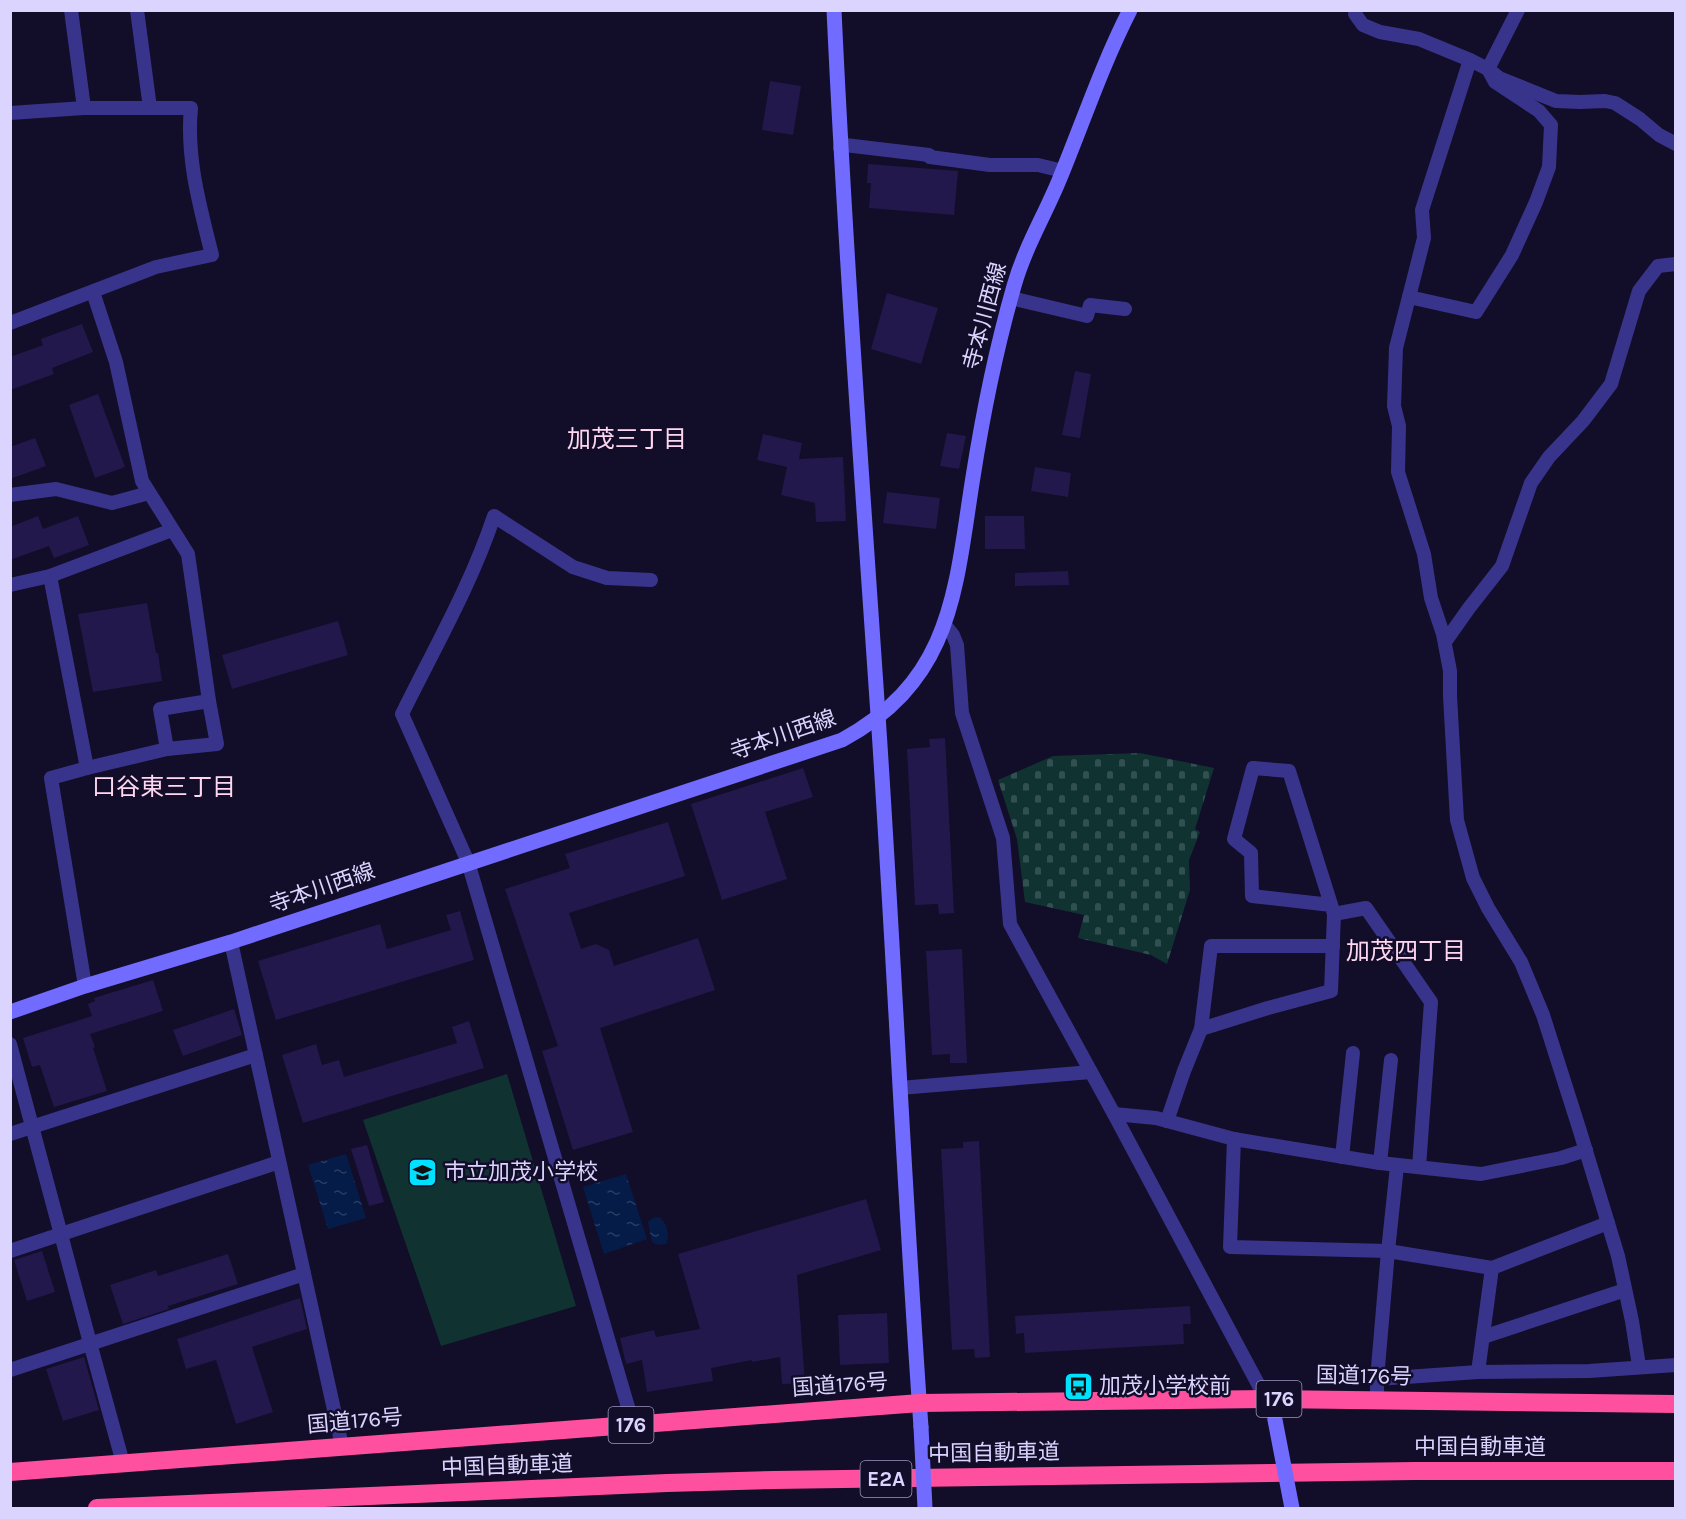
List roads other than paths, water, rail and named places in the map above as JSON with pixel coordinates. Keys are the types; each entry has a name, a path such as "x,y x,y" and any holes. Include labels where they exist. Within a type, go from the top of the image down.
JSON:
{"highway":[{"name":"国道176号","path":"10,1472 920,1403 1266,1399 1676,1403"},
{"name":"中国自動車道","path":"97,1509 774,1480 1415,1471 1676,1471"}],"main road":[{"path":"834,10 840,148 878,717 925,1509"},
{"name":"寺本川西線","path":"10,1012 85,986 231,942 842,740 860,730 900,699 913,684 937,644 945,625 961,555 994,362 1011,298 1030,242 1063,171 1106,61 1130,10"},
{"path":"1275,1420 1292,1509"}],"street":[{"path":"71,10 84,108"},
{"path":"137,10 150,108"},
{"path":"1356,10 1355,14 1363,25 1380,32 1419,39 1470,60 1488,69 1499,78 1556,101 1605,100 1615,103 1659,135 1676,144"},
{"path":"1488,69 1518,10"},
{"path":"1470,60 1422,210 1424,238 1396,348 1394,406 1399,426 1398,472 1424,554 1431,598 1445,642 1450,671 1457,820 1473,878 1488,908 1521,962 1543,1015 1618,1256 1639,1366"},
{"path":"1409,297 1476,312 1512,255 1549,166 1551,125 1539,111 1495,82 1488,69"},
{"path":"10,113 84,108 191,108 189,127 195,185 212,255 156,267 10,323"},
{"path":"840,148 845,146 928,155 990,165 1038,165 1063,171"},
{"path":"1445,642 1502,566 1531,483 1549,457 1583,421 1611,384 1639,291 1658,266 1676,264"},
{"path":"85,986 51,778 167,749 217,744 188,554 141,481 116,362 93,292"},
{"path":"1011,298 1087,316 1090,305 1125,309"},
{"path":"10,495 56,489 112,503 149,493"},
{"path":"633,1425 468,862 402,714 467,583 494,516 573,567 607,578 651,580"},
{"path":"10,585 50,576 172,530"},
{"path":"50,576 87,768"},
{"path":"945,625 957,645 962,713 1003,838 1010,924 1114,1114 1266,1399 1275,1420"},
{"path":"167,749 160,709 209,701"},
{"path":"1201,1029 1330,991 1333,909 1288,771 1252,768 1234,839 1251,853 1252,896 1333,909 1366,908 1431,1002 1419,1167"},
{"path":"231,942 342,1446"},
{"path":"1167,1121 1201,1029 1211,945 1333,945"},
{"path":"10,1044 123,1463"},
{"path":"1342,1157 1353,1053"},
{"path":"10,1134 256,1055"},
{"path":"1380,1163 1391,1060"},
{"path":"900,1088 1091,1072"},
{"path":"1114,1114 1156,1118 1234,1139 1397,1166 1481,1174 1561,1158 1586,1150"},
{"path":"1234,1139 1230,1247 1388,1251 1492,1268 1608,1223"},
{"path":"10,1251 279,1162"},
{"path":"1377,1400 1397,1166"},
{"path":"1478,1372 1492,1268"},
{"path":"10,1370 304,1274"},
{"path":"1483,1337 1625,1290"},
{"path":"1377,1379 1478,1372 1589,1371 1676,1365"}],"water":[{"path":"346,1154 366,1218 328,1229 308,1165"},
{"path":"626,1174 647,1239 604,1254 583,1187"},
{"path":"659,1217 666,1225 667,1232 667,1243 661,1245 652,1242 648,1222"}],"place":[{"name":"市立加茂小学校","path":"423,1172"},
{"name":"加茂小学校前","path":"1078,1386"}],"district":[{"name":"加茂三丁目","path":"627,439"},
{"name":"口谷東三丁目","path":"164,787"},
{"name":"加茂四丁目","path":"1406,951"}]}
